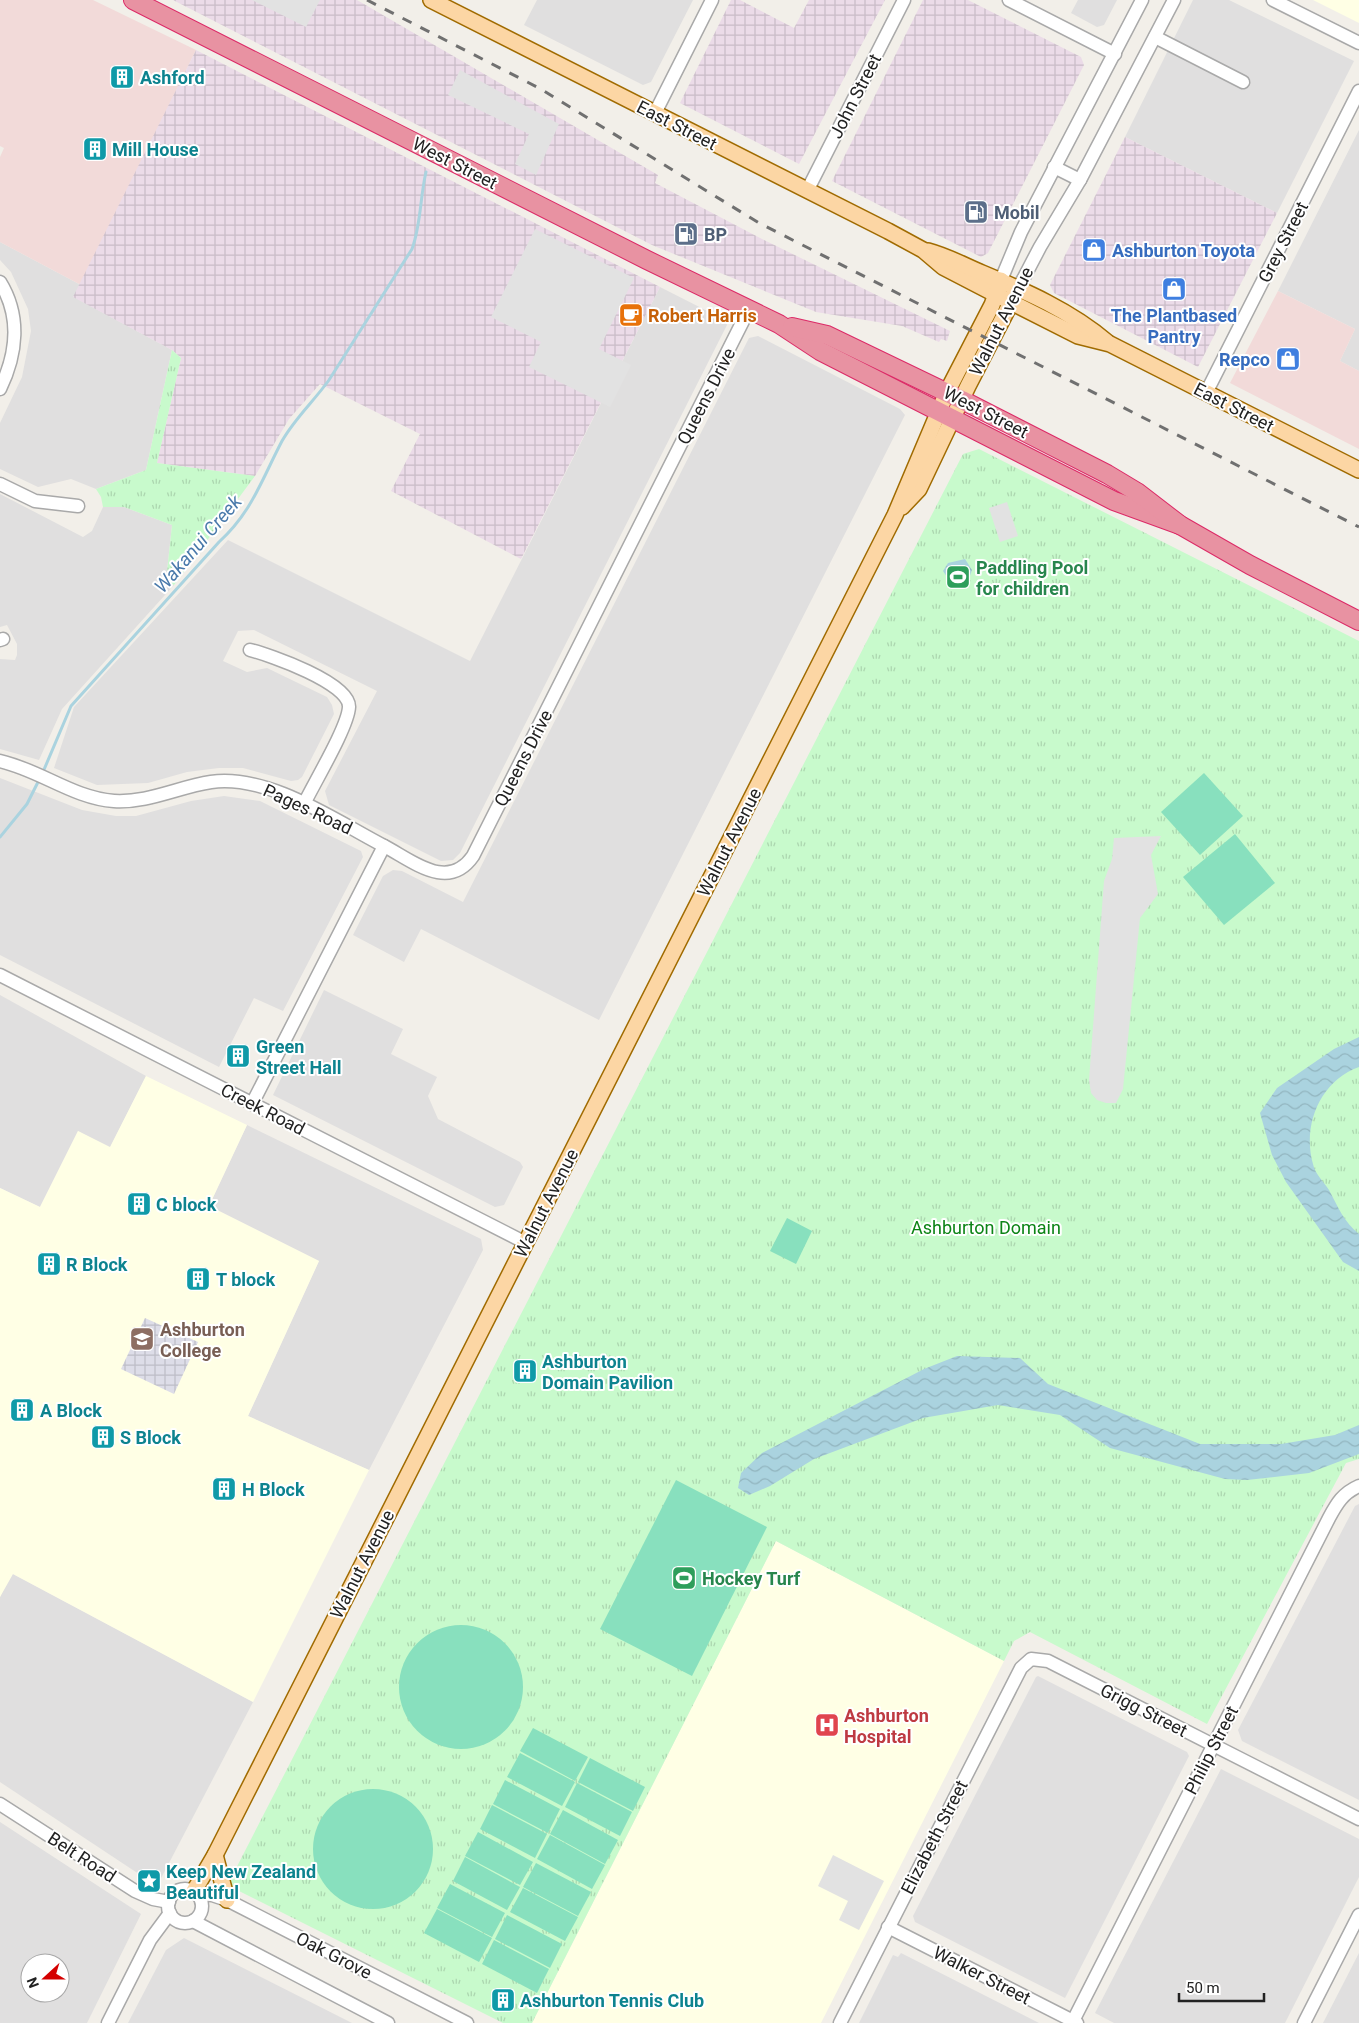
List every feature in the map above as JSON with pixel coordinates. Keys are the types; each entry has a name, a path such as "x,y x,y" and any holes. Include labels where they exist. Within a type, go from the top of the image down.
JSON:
{"highway":[{"name":"West Street","path":"133,0 647,260 779,324 820,351 1114,501 1180,526 1250,565 1359,621"},
{"name":"West Street","path":"779,324 827,335 955,396 1107,474 1137,492 1180,526"}],"main road":[{"name":"East Street","path":"431,0 923,250 947,256 1001,280 1014,295"},
{"name":"East Street","path":"923,250 943,267 997,295 1014,295 1085,322 1110,344 1359,470"},
{"name":"Walnut Avenue","path":"196,1892 947,416 997,295 1001,280"},
{"name":"Walnut Avenue","path":"955,396 1014,295"},
{"path":"215,1855 227,1900"}],"street":[{"path":"654,113 712,0"},
{"name":"John Street","path":"807,191 904,0"},
{"path":"1009,0 1115,54"},
{"name":"Walnut Avenue","path":"1001,280 1021,232 1142,0"},
{"name":"Walnut Avenue","path":"1014,295 1080,180 1174,0"},
{"path":"1273,0 1359,44"},
{"path":"1155,37 1243,82"},
{"name":"Grey Street","path":"1206,393 1359,91"},
{"path":"1054,167 1080,180"},
{"path":"0,282 13,313 15,341 12,363 0,389"},
{"name":"Queens Drive","path":"384,846 442,874 459,870 473,856 749,309"},
{"path":"0,484 35,501 78,506"},
{"path":"250,650 274,656 337,688 346,698 349,706 342,729 304,804"},
{"name":"Pages Road","path":"0,761 35,773 84,795 114,801 148,799 201,784 231,782 268,788 304,804 384,846"},
{"path":"252,1104 384,846"},
{"name":"Creek Road","path":"0,975 526,1243"},
{"name":"Philip Street","path":"1074,2022 1340,1499 1347,1491 1359,1486"},
{"name":"Grigg Street","path":"1035,1658 1048,1661 1359,1819"},
{"name":"Elizabeth Street","path":"840,2023 1021,1668 1026,1662 1035,1658"},
{"name":"Belt Road","path":"0,1804 134,1891 169,1907"},
{"path":"108,2023 169,1907 174,1893 178,1890 196,1892 202,1909 193,1921 177,1921 169,1907"},
{"name":"Oak Grove","path":"196,1892 227,1900 467,2023"},
{"path":"1304,2023 1359,1915"},
{"name":"Oak Grove","path":"193,1921 388,2023"},
{"name":"Walker Street","path":"888,1926 1074,2022"}],"shaded area":[{"path":"0,0 93,0 196,50 81,285 0,242 0,157 4,148 0,146"},
{"path":"173,0 357,0 658,175 655,183 762,239 950,331 947,341 941,339 939,342 902,326 816,312 652,245"},
{"path":"252,0 320,0 306,27"},
{"path":"537,0 693,0 651,82 643,85 524,25"},
{"path":"731,0 740,0 794,28 809,0 885,0 799,164 680,103"},
{"path":"923,0 968,0 1081,57 1084,65 988,253 981,257 832,181"},
{"path":"1078,0 1117,0 1104,25 1097,27 1071,13"},
{"path":"1193,0 1229,0 1354,61 1277,213 1125,137"},
{"path":"1313,0 1359,0 1359,23"},
{"path":"196,50 660,287 521,559 391,491 420,434 320,384 289,419 255,476 157,463 181,358 172,350 73,297"},
{"path":"460,70 559,124 536,175 515,164 529,134 448,95"},
{"path":"1359,130 1359,371 1340,361 1355,329 1278,291"},
{"path":"1125,137 1277,213 1198,367 1054,293 1050,285"},
{"path":"535,229 634,278 599,349 631,365 610,407 529,367 541,342 491,317"},
{"path":"0,242 81,285 74,297 172,350 146,470 96,489 71,479 38,487 0,469 0,423 22,377 31,331 28,309 11,272 0,260"},
{"path":"660,287 725,320 727,325 460,853 453,860 441,861 329,805 325,791 377,691 254,630 238,631 223,661 247,672 267,668 327,697 332,705 334,714 302,777 298,780 291,781 243,768 219,768 187,772 148,783 97,785 54,768 74,707 228,540 470,661"},
{"path":"1278,291 1355,329 1340,361 1359,371 1359,449 1230,383"},
{"path":"758,336 900,409 905,415 599,1020 421,929 404,962 353,935 383,876 393,870 402,871 463,902 749,338"},
{"path":"0,494 83,537 92,531 103,507 124,507 172,525 166,580 174,585 62,709 39,760 0,749 0,659 15,660 17,644 7,625 0,627"},
{"path":"1007,502 1018,536 1000,542 989,508"},
{"path":"0,778 82,810 116,816 136,816 191,801 224,796 260,801 361,851 363,857 283,1011 254,998 219,1067 0,955"},
{"path":"1161,836 1151,855 1158,894 1140,918 1123,1089 1116,1103 1106,1103 1097,1100 1091,1093 1089,1080 1104,881 1112,859 1114,838"},
{"path":"324,990 403,1029 391,1054 437,1077 428,1096 438,1119 520,1162 523,1167 504,1205 495,1207 273,1095"},
{"path":"0,995 146,1076 110,1148 78,1131 40,1207 0,1188"},
{"name":"Ashburton College","path":"146,1076 247,1125 209,1206 319,1261 248,1416 369,1470 253,1702 13,1574 0,1597 0,1188 40,1207 78,1131 110,1147"},
{"path":"247,1125 481,1239 483,1250 369,1470 248,1416 319,1261 209,1206"},
{"path":"145,1318 198,1342 174,1394 121,1369"},
{"path":"1359,1504 1359,1800 1242,1741 1238,1730 1355,1506"},
{"name":"Ashburton Hospital","path":"776,1541 1004,1661 821,2023 532,2023"},
{"path":"11,1573 253,1702 157,1886 0,1782 0,1597"},
{"path":"1038,1676 1187,1752 1189,1756 1065,1998 915,1922 913,1916"},
{"path":"1221,1769 1359,1839 1359,1877 1285,2023 1114,2023 1095,2013"},
{"path":"0,1822 141,1914 87,2023 0,2023"},
{"path":"833,1855 884,1881 859,1930 839,1920 848,1901 818,1886"},
{"path":"184,1938 352,2023 128,2023 166,1950"},
{"path":"901,1953 1039,2023 859,2023 893,1955 898,1957"},
{"path":"1359,1953 1359,2023 1323,2023"}],"green space":[{"path":"172,350 181,358 157,463 255,476 174,585 166,581 172,525 124,507 103,507 101,497 96,489 146,470"},
{"name":"Ashburton Domain","path":"979,449 1359,641 1359,1459 1346,1463 1207,1724 1030,1632 1014,1641 1004,1661 776,1541 532,2023 503,2023 233,1888 230,1880 963,454"},
{"path":"1204,773 1243,816 1200,855 1161,812"},
{"path":"1235,834 1275,883 1224,925 1183,877"},
{"path":"787,1218 812,1231 796,1264 770,1251"},
{"name":"Hockey Turf","path":"676,1480 767,1527 692,1676 600,1629"},
{"path":"461,1625 485,1629 505,1643 519,1663 523,1687 519,1711 505,1731 485,1745 461,1749 437,1745 417,1731 403,1711 399,1687 403,1663 417,1643 437,1629"},
{"path":"533,1728 588,1757 575,1781 520,1751"},
{"path":"520,1753 575,1782 562,1806 507,1777"},
{"path":"590,1758 645,1787 633,1811 578,1782"},
{"path":"505,1780 560,1809 548,1833 493,1804"},
{"path":"577,1783 632,1812 620,1836 565,1807"},
{"path":"373,1789 396,1793 416,1806 429,1826 433,1849 429,1872 416,1892 396,1905 373,1909 350,1905 330,1892 317,1872 313,1849 317,1826 330,1806 350,1793"},
{"path":"492,1805 547,1834 535,1858 480,1829"},
{"path":"563,1810 618,1840 605,1864 550,1834"},
{"path":"478,1832 533,1862 520,1885 465,1856"},
{"path":"550,1835 605,1865 592,1889 537,1859"},
{"path":"465,1857 520,1887 507,1910 453,1881"},
{"path":"536,1863 591,1892 578,1916 523,1887"},
{"path":"450,1884 505,1913 492,1937 437,1908"},
{"path":"523,1888 578,1917 565,1941 510,1912"},
{"path":"437,1909 492,1938 479,1962 424,1933"},
{"path":"507,1915 562,1944 550,1968 495,1939"},
{"path":"494,1940 549,1969 537,1993 482,1964"}],"water":[{"name":"Paddling Pool for children","path":"965,559 972,570 967,584 953,586 943,571 948,563"},
{"path":"1359,1037 1359,1067 1345,1074 1324,1094 1312,1120 1310,1149 1316,1171 1345,1219 1359,1234 1359,1271 1343,1262 1286,1182 1272,1155 1260,1113 1277,1088 1334,1049"},
{"path":"957,1356 1020,1358 1048,1384 1200,1444 1281,1444 1335,1435 1359,1425 1359,1454 1309,1473 1247,1480 1225,1479 1110,1448 1060,1415 998,1405 923,1418 814,1459 770,1486 749,1495 738,1488 741,1473 762,1453 924,1369"}],"waterway":[{"name":"Wakanui Creek","path":"43,772 71,706 230,531 248,507 287,433 329,380 412,249 417,230 426,172"},
{"name":"Wakanui Creek","path":"0,837 27,804 40,778"}],"railway":[{"path":"367,0 539,88 759,223 1359,527"}],"place":[{"name":"Ashford","path":"122,77"},
{"name":"Mill House","path":"95,149"},
{"name":"Mobil","path":"976,212"},
{"name":"BP","path":"686,234"},
{"name":"Ashburton Toyota","path":"1094,250"},
{"name":"The Plantbased Pantry","path":"1174,289"},
{"name":"Robert Harris","path":"631,315"},
{"name":"Repco","path":"1288,359"},
{"name":"Paddling Pool for children","path":"958,577"},
{"name":"Green Street Hall","path":"238,1056"},
{"name":"C block","path":"139,1204"},
{"name":"R Block","path":"49,1264"},
{"name":"T block","path":"198,1279"},
{"name":"Ashburton College","path":"142,1339"},
{"name":"Ashburton Domain Pavilion","path":"525,1371"},
{"name":"A Block","path":"22,1410"},
{"name":"S Block","path":"103,1437"},
{"name":"H Block","path":"224,1489"},
{"name":"Hockey Turf","path":"684,1578"},
{"name":"Ashburton Hospital","path":"827,1725"},
{"name":"Keep New Zealand Beautiful","path":"149,1881"},
{"name":"Ashburton Tennis Club","path":"503,2000"}]}
